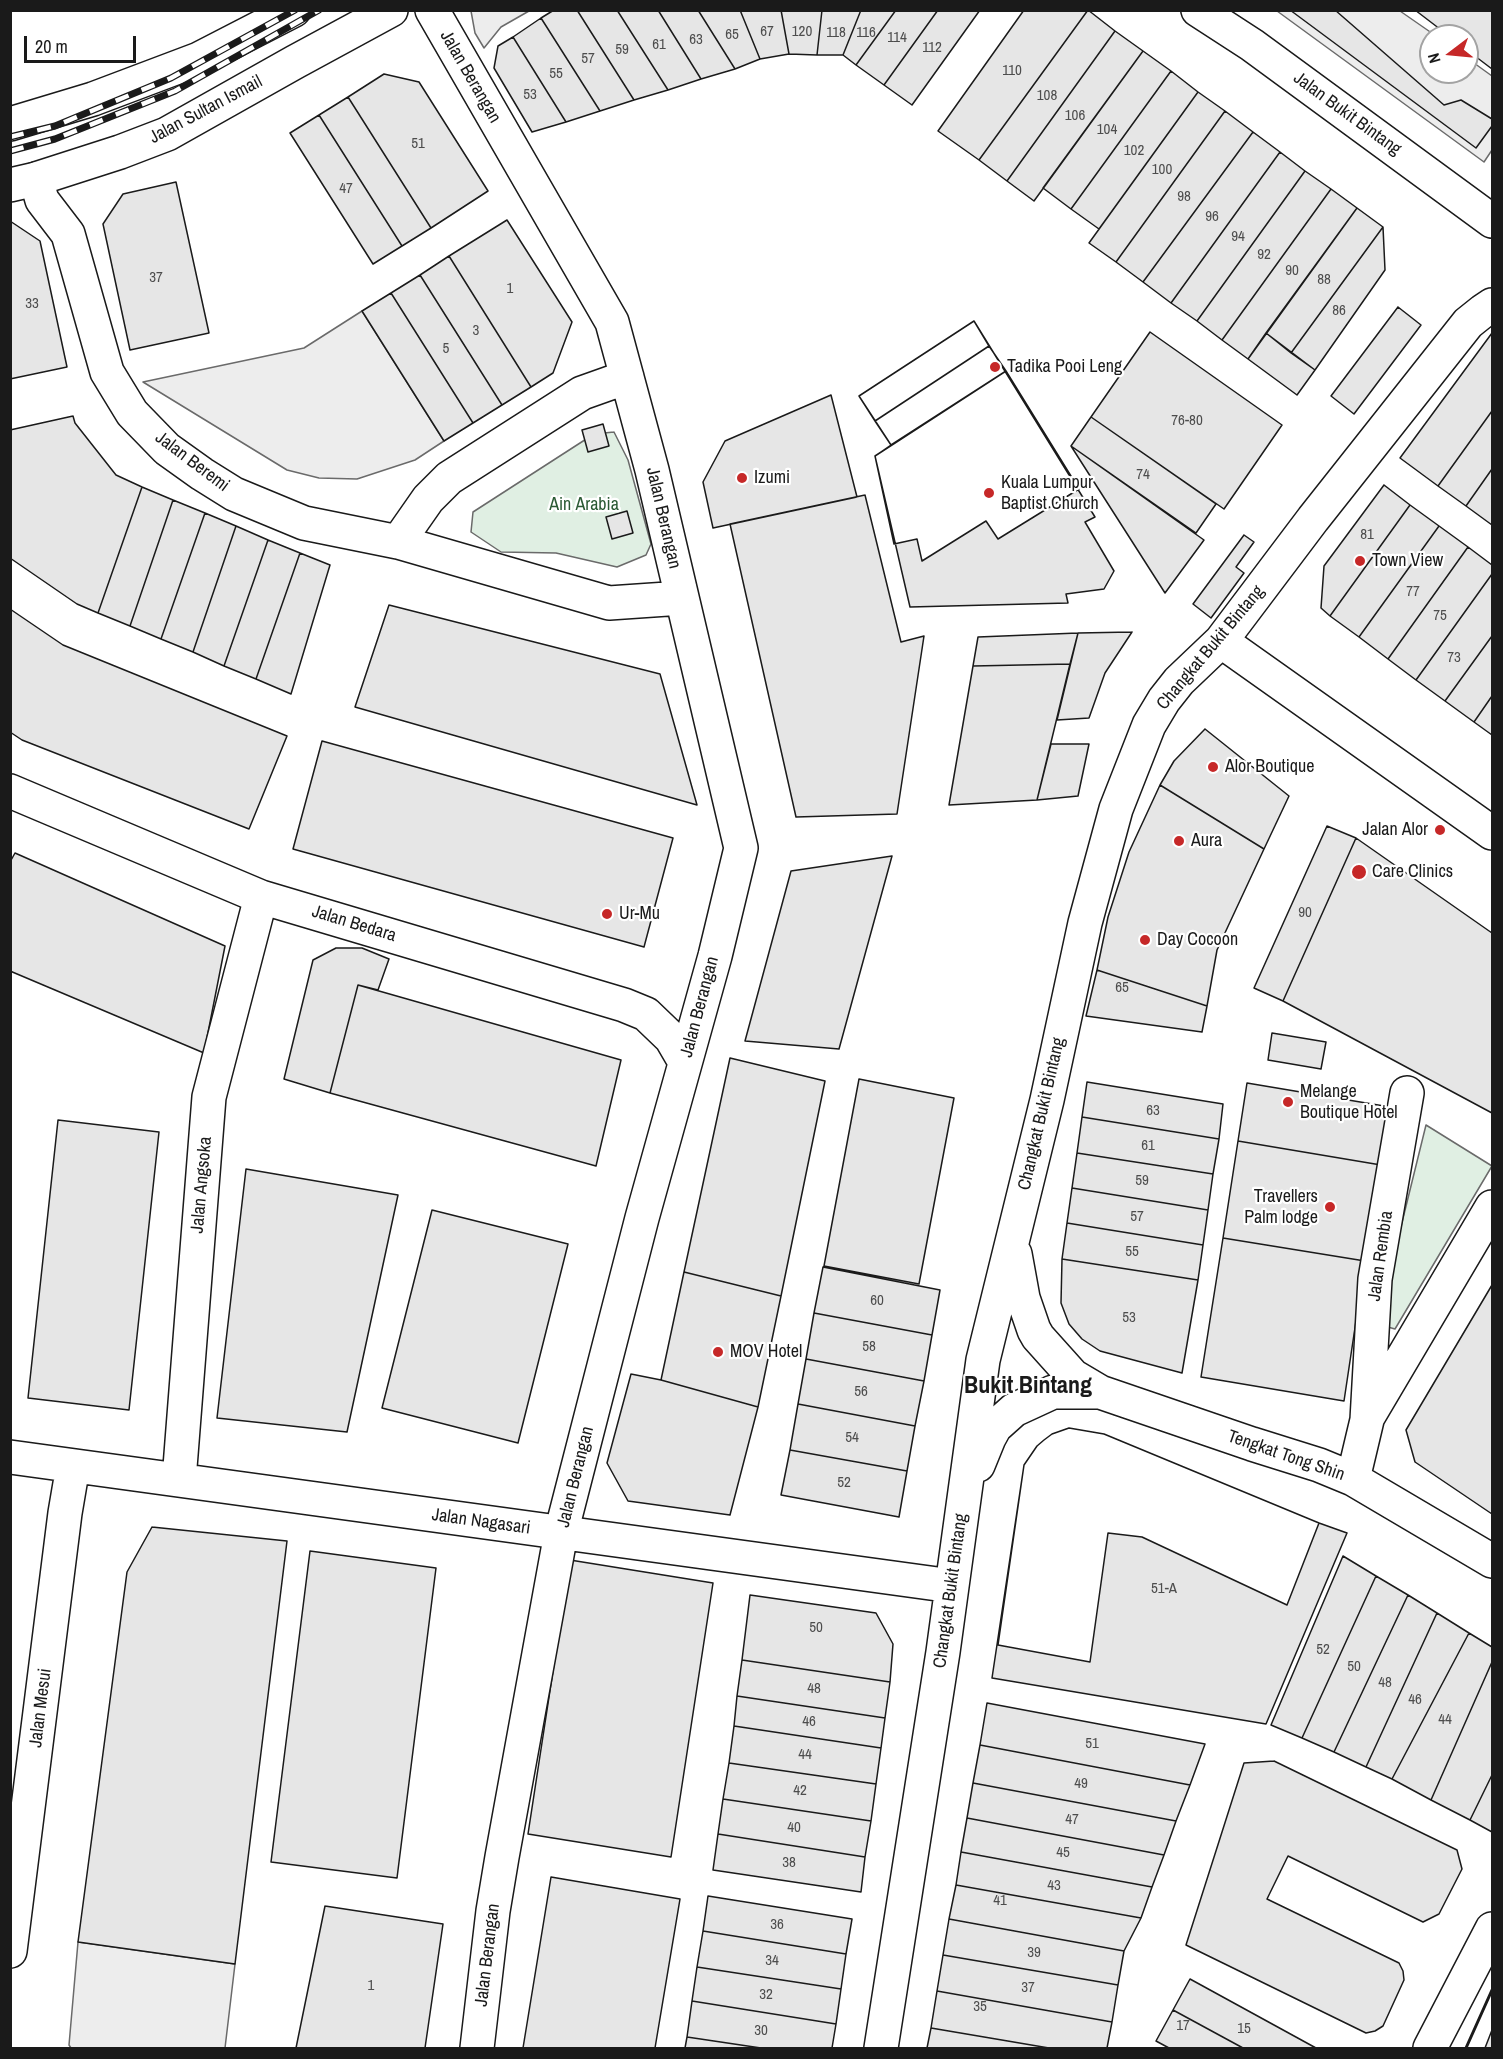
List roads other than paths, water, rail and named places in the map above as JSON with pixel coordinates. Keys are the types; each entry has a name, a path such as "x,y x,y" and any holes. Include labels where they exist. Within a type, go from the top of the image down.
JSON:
{"street":[{"path":"10,124 93,99 199,58 294,10"},
{"name":"Jalan Sultan Ismail","path":"23,182 120,152 166,134 391,10"},
{"name":"Jalan Berangan","path":"432,10 612,322 652,470 741,848 715,956 642,1218 561,1533 495,1900 477,2049"},
{"name":"Jalan Bukit Bintang","path":"1198,10 1252,45 1490,218"},
{"name":"Jalan Beremi","path":"23,182 42,200 68,234 107,372 132,412 167,449 234,494 304,523 398,542 609,603 682,598"},
{"name":"Changkat Bukit Bintang","path":"881,2049 952,1586 983,1360 1047,1100 1085,923 1116,809 1149,725 1164,700 1179,681 1221,641 1313,519 1468,324 1492,305"},
{"path":"398,542 428,499 449,478 582,393 627,377"},
{"path":"1221,641 1492,833"},
{"name":"Jalan Bedara","path":"10,791 261,897 624,1005 646,1014 671,1038 685,1062"},
{"name":"Jalan Angsoka","path":"178,1480 209,1097 261,897"},
{"name":"Jalan Rembia","path":"1353,1479 1367,1420 1375,1280 1407,1093"},
{"name":"Jalan Rembia","path":"1367,1420 1492,1207"},
{"name":"Tengkat Tong Shin","path":"1012,1237 1023,1298 1030,1321 1038,1337 1073,1376 1100,1392 1319,1465 1353,1479 1492,1561"},
{"name":"Tengkat Tong Shin","path":"965,1496 995,1427 1014,1410 1053,1392 1100,1392"},
{"name":"Jalan Nagasari","path":"10,1457 952,1586"},
{"name":"Jalan Mesui","path":"10,1951 65,1513 73,1466"},
{"path":"1430,2049 1492,1929"}],"railway":[{"path":"10,137 55,126 171,78 295,10"},
{"path":"10,151 55,139 175,91 319,10"}],"place":[{"name":"Tadika Pooi Leng","path":"995,367"},
{"name":"Izumi","path":"742,478"},
{"name":"Kuala Lumpur Baptist Church","path":"989,493"},
{"name":"Town View","path":"1360,561"},
{"name":"Alor Boutique","path":"1213,767"},
{"name":"Jalan Alor","path":"1440,830"},
{"name":"Aura","path":"1179,841"},
{"name":"Care Clinics","path":"1359,872"},
{"name":"Ur-Mu","path":"607,914"},
{"name":"Day Cocoon","path":"1145,940"},
{"name":"Melange Boutique Hotel","path":"1288,1102"},
{"name":"Travellers Palm lodge","path":"1330,1207"},
{"name":"MOV Hotel","path":"718,1352"}],"district":[{"name":"Bukit Bintang","path":"1028,1387"}],"park label":[{"name":"Ain Arabia","path":"584,505"}]}
